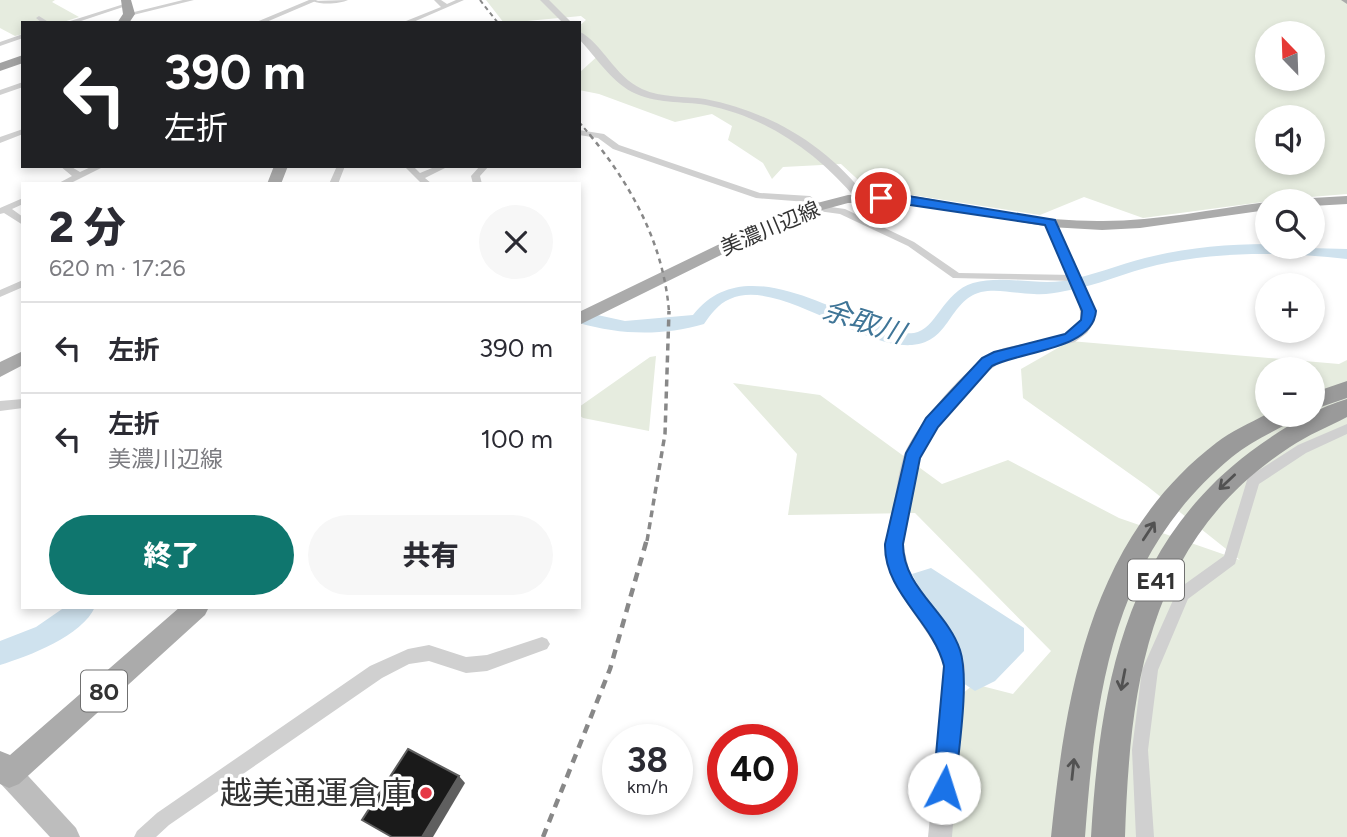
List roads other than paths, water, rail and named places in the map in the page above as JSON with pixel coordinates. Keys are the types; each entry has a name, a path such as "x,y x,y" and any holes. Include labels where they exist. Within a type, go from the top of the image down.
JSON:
{"highway":[{"path":"0,67 21,60"},
{"path":"1325,397 1347,389"},
{"name":"E41","path":"1108,837 1108,784 1124,671 1153,585 1172,550 1212,497 1234,475 1298,431 1347,407"},
{"name":"E41","path":"1069,837 1073,769 1082,709 1106,611 1126,570 1158,517 1186,483 1237,440 1261,427"}],"main road":[{"name":"美濃川辺線","path":"581,318 783,219 818,205 861,198 902,198 1050,223 1102,226 1140,224 1255,208"},
{"path":"1325,201 1347,200"},
{"path":"0,370 21,358"},
{"name":"80","path":"3,774 195,609"},
{"path":"3,774 67,837"}],"street":[{"path":"80,21 191,0"},
{"path":"262,21 315,1 344,0"},
{"path":"437,0 446,7"},
{"path":"409,21 461,0"},
{"path":"544,0 566,21"},
{"path":"39,18 44,21"},
{"path":"581,36 628,85 653,95 724,106 774,126 813,149 861,198"},
{"path":"0,44 21,37"},
{"path":"0,93 21,85"},
{"path":"581,132 596,134 616,147 759,196 810,199 821,209 842,211 911,244 957,276 1077,282"},
{"path":"0,140 20,135"},
{"path":"67,168 79,176"},
{"path":"66,182 97,168"},
{"path":"410,168 425,182"},
{"path":"419,177 440,168"},
{"path":"477,182 475,176 483,168"},
{"path":"2,210 21,202"},
{"path":"2,210 21,221"},
{"path":"940,837 954,666 950,649 900,577 894,558 894,544 912,457 932,423 987,362 999,356 1070,338 1082,330 1088,321 1089,311 1050,223"},
{"path":"0,294 21,284"},
{"path":"0,407 21,403"},
{"path":"1145,837 1140,750 1150,670 1182,594 1230,560 1254,481 1302,449 1347,429"},
{"path":"143,837 163,819 376,672 408,657 429,653 466,665 487,663 542,644"}],"water":[{"path":"931,568 1024,628 1024,651 995,681 975,691 963,683 962,668 952,640 912,574"}],"waterway":[{"name":"余取川","path":"581,318 625,327 681,323 698,320 710,304 725,295 741,290 758,291 794,300 894,338 913,339 926,336 935,329 954,302 976,288 997,286 1033,289 1081,283 1146,263 1204,252 1276,249 1347,254"},
{"name":"余取川","path":"0,653 44,635 81,609"}],"railway":[{"path":"480,0 496,21"},
{"path":"581,124 591,136"},
{"path":"590,135 632,196 653,240 666,287 669,312"},
{"path":"647,541 665,434 669,312"},
{"path":"543,837 610,669 647,539"}],"place":[{"name":"越美通運倉庫","path":"426,793"}]}
